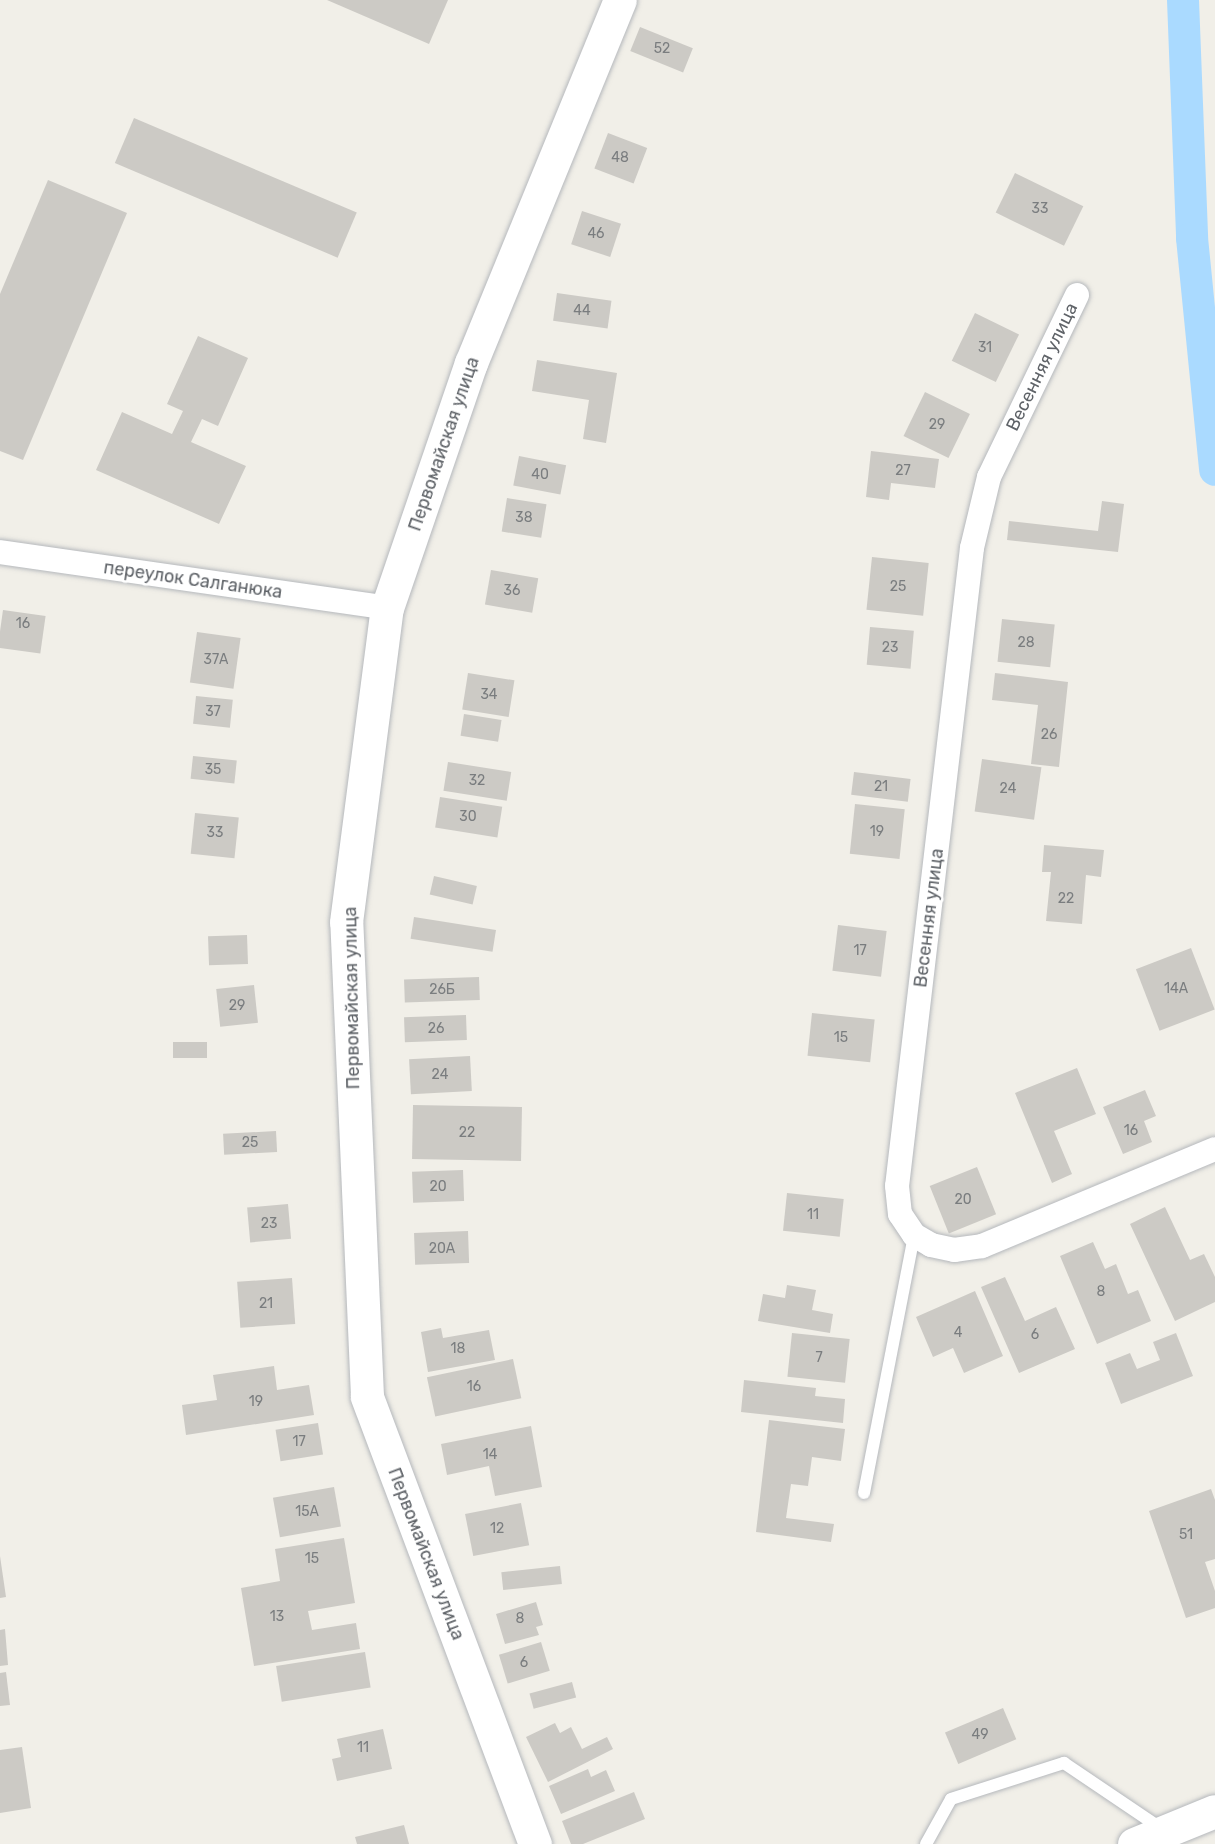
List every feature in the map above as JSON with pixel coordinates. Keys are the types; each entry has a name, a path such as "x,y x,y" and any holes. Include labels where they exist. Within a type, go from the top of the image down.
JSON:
{"main road":[{"name":"Первомайская улица","path":"535,1844 367,1396 346,922 387,608 471,363 620,0"},
{"path":"1134,1844 1215,1811"}],"street":[{"name":"Весенняя улица","path":"914,1235 900,1214 897,1186 972,548 989,477 1077,295"},
{"name":"переулок Салганюка","path":"0,552 387,608"},
{"path":"914,1235 931,1245 954,1250 982,1246 1215,1149"}],"lane":[{"path":"864,1493 914,1235"},
{"path":"926,1844 951,1799 1064,1763 1165,1831"}],"building":[{"path":"327,0 448,0 429,44"},
{"path":"640,27 693,48 683,72 630,51"},
{"path":"134,118 357,213 338,258 115,163"},
{"path":"608,133 647,148 634,184 594,168"},
{"path":"1015,173 1083,206 1064,246 996,213"},
{"path":"48,180 127,213 23,460 0,451 0,294"},
{"path":"582,211 621,224 610,257 571,244"},
{"path":"557,293 611,301 608,328 553,321"},
{"path":"975,313 1019,334 996,382 952,361"},
{"path":"198,336 248,358 218,426 202,419 191,442 246,466 219,524 96,470 122,412 172,434 183,411 167,404"},
{"path":"537,360 617,373 606,443 583,439 589,400 532,391"},
{"path":"925,392 970,414 948,458 904,436"},
{"path":"871,451 939,459 935,488 891,483 889,500 866,497"},
{"path":"519,456 566,465 560,495 513,485"},
{"path":"507,498 547,504 541,538 502,532"},
{"path":"1102,501 1124,504 1118,552 1007,540 1009,521 1098,531"},
{"path":"872,557 929,563 923,616 866,610"},
{"path":"491,570 538,578 532,613 485,604"},
{"path":"3,610 46,616 40,654 0,648"},
{"path":"1002,619 1055,625 1050,667 998,662"},
{"path":"870,627 914,631 911,669 867,665"},
{"path":"197,632 241,638 233,689 190,683"},
{"path":"468,673 514,680 509,717 462,710"},
{"path":"995,673 1068,682 1059,767 1031,764 1038,705 992,700"},
{"path":"196,696 233,700 230,728 193,724"},
{"path":"464,714 502,720 498,742 461,736"},
{"path":"193,756 237,761 234,783 191,779"},
{"path":"982,759 1041,767 1034,820 975,811"},
{"path":"448,762 511,772 507,801 443,791"},
{"path":"854,772 911,779 908,802 851,795"},
{"path":"440,797 502,807 497,837 435,828"},
{"path":"855,804 905,809 899,859 850,854"},
{"path":"195,813 239,818 234,858 191,854"},
{"path":"1044,845 1104,850 1101,877 1086,875 1082,924 1046,921 1051,872 1042,872"},
{"path":"434,876 477,886 473,904 430,895"},
{"path":"414,917 496,930 493,952 411,939"},
{"path":"838,925 887,931 881,977 832,971"},
{"path":"247,935 248,964 209,965 208,936"},
{"path":"1191,948 1215,1010 1160,1031 1136,969"},
{"path":"479,977 480,1000 405,1003 404,980"},
{"path":"254,985 258,1023 220,1027 216,989"},
{"path":"812,1013 875,1020 870,1062 808,1056"},
{"path":"466,1015 467,1040 405,1042 404,1017"},
{"path":"173,1042 207,1042 207,1058 173,1058"},
{"path":"470,1056 472,1091 411,1094 409,1059"},
{"path":"1077,1068 1096,1114 1054,1131 1072,1174 1052,1183 1015,1093"},
{"path":"1145,1090 1156,1116 1144,1121 1152,1142 1123,1154 1103,1107"},
{"path":"413,1105 522,1107 521,1161 412,1159"},
{"path":"276,1131 277,1152 224,1155 223,1134"},
{"path":"977,1167 996,1214 949,1233 930,1186"},
{"path":"463,1170 464,1201 413,1203 412,1172"},
{"path":"787,1193 844,1199 840,1237 783,1231"},
{"path":"288,1204 291,1239 250,1242 247,1208"},
{"path":"1165,1207 1190,1260 1204,1254 1215,1277 1215,1302 1175,1321 1130,1224"},
{"path":"468,1231 469,1263 415,1265 414,1233"},
{"path":"1093,1242 1105,1269 1116,1264 1128,1294 1138,1290 1151,1321 1097,1344 1060,1256"},
{"path":"1005,1277 1025,1321 1056,1307 1075,1349 1019,1373 981,1287"},
{"path":"292,1278 295,1324 240,1328 237,1282"},
{"path":"787,1285 816,1290 812,1310 833,1314 830,1333 758,1321 763,1294 785,1298"},
{"path":"975,1291 1003,1356 964,1373 953,1348 933,1357 916,1317"},
{"path":"441,1328 443,1338 489,1330 495,1360 428,1372 421,1332"},
{"path":"792,1333 850,1339 845,1383 787,1377"},
{"path":"1176,1333 1193,1376 1121,1404 1105,1363 1130,1353 1137,1369 1160,1360 1153,1342"},
{"path":"513,1359 521,1398 435,1416 427,1377"},
{"path":"274,1366 277,1390 309,1385 314,1415 186,1435 182,1405 217,1400 213,1375"},
{"path":"744,1380 816,1388 815,1396 845,1399 843,1423 741,1412"},
{"path":"769,1420 845,1429 841,1461 812,1457 808,1486 791,1484 786,1518 834,1524 831,1542 756,1532"},
{"path":"318,1423 323,1455 281,1461 276,1430"},
{"path":"531,1426 542,1487 495,1496 489,1466 447,1475 441,1444"},
{"path":"334,1487 341,1526 280,1537 273,1498"},
{"path":"1211,1489 1215,1500 1215,1559 1205,1562 1215,1591 1215,1608 1186,1618 1149,1511"},
{"path":"521,1503 529,1545 473,1556 465,1514"},
{"path":"344,1538 355,1603 308,1611 312,1630 356,1623 360,1649 254,1666 241,1588 280,1581 275,1549"},
{"path":"0,1556 6,1597 0,1598"},
{"path":"560,1566 562,1584 503,1590 501,1572"},
{"path":"536,1602 543,1625 536,1627 539,1635 505,1644 496,1614"},
{"path":"5,1629 8,1665 0,1666 0,1630"},
{"path":"541,1642 550,1671 508,1684 499,1655"},
{"path":"365,1652 371,1688 282,1702 276,1666"},
{"path":"6,1672 10,1705 0,1706 0,1673"},
{"path":"572,1682 576,1697 534,1709 529,1693"},
{"path":"1003,1708 1016,1739 958,1764 945,1733"},
{"path":"555,1723 560,1733 571,1727 582,1749 607,1737 613,1749 548,1782 526,1737"},
{"path":"383,1729 392,1769 337,1781 332,1759 341,1757 337,1739"},
{"path":"22,1747 31,1808 0,1813 0,1750"},
{"path":"588,1769 591,1777 606,1770 615,1791 561,1814 549,1786"},
{"path":"634,1792 645,1819 583,1844 571,1844 562,1821"},
{"path":"404,1825 409,1844 357,1844 355,1837"}],"waterway":[{"path":"1183,0 1192,238 1215,470"}]}
